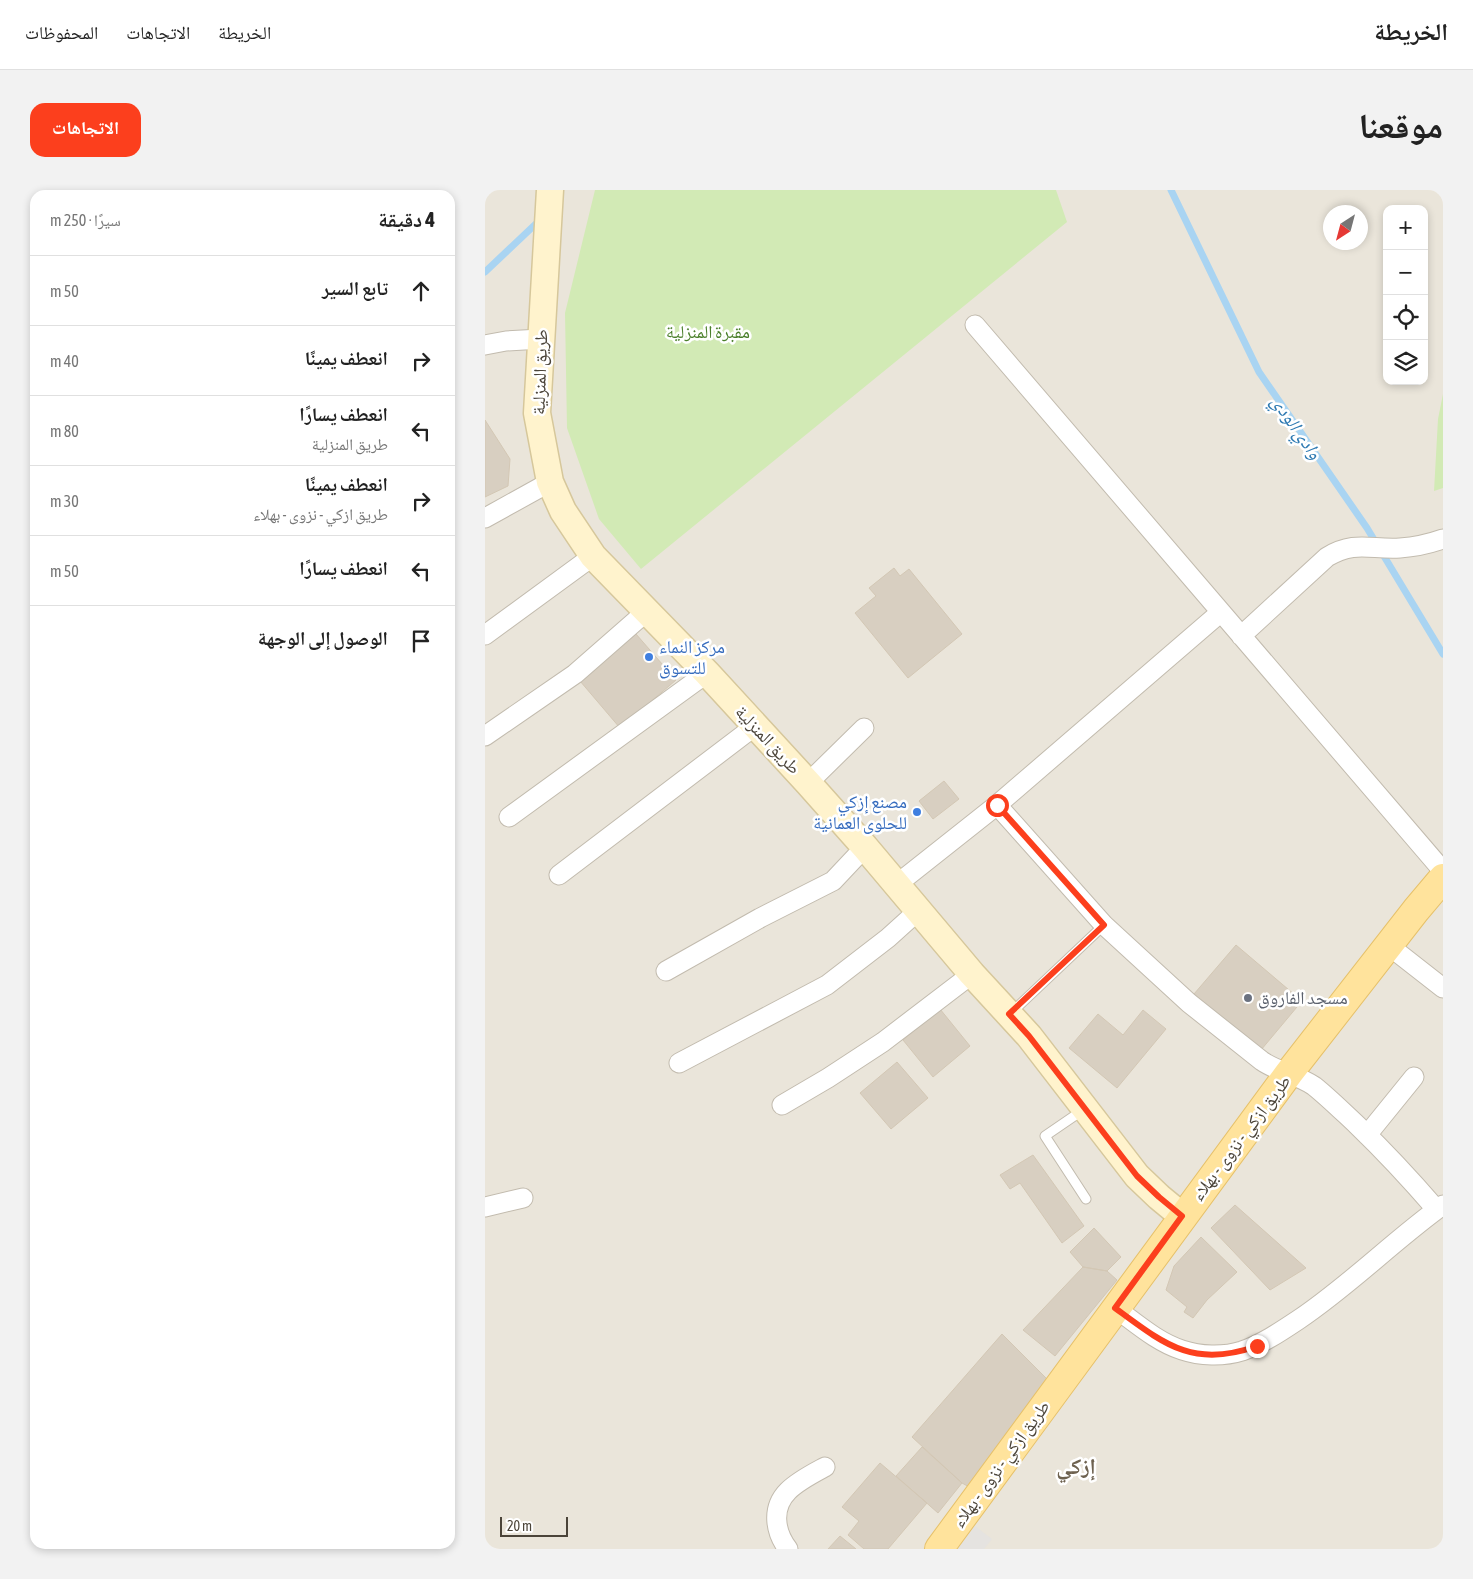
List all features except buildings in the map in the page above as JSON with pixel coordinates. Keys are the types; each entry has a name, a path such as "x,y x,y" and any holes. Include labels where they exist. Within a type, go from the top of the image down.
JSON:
{"main road":[{"name":"طريق ازكي - نزوى - بهلاء","path":"939,1549 1289,1073 1388,945 1443,878"}],"street":[{"name":"طريق المنزلية","path":"550,190 537,413 550,482 563,512 593,556 707,673 808,783 865,847 972,974 1029,1036 1137,1176 1182,1216"},
{"path":"975,326 1443,871"},
{"path":"485,345 506,341 541,339"},
{"path":"485,518 550,482"},
{"path":"1241,636 1327,557 1336,552 1357,546 1401,548 1443,539"},
{"path":"485,635 593,556"},
{"path":"485,736 575,674 647,611"},
{"path":"896,885 997,805 1221,612"},
{"path":"509,817 707,673"},
{"path":"559,875 755,726"},
{"path":"808,783 864,728"},
{"path":"997,805 1104,925 1189,1003 1268,1065 1314,1086 1341,1109 1440,1207 1308,1313 1257,1346 1240,1352 1211,1355 1183,1350 1156,1338 1115,1308"},
{"path":"666,971 761,918 833,881 865,847"},
{"path":"679,1063 827,985 888,938 919,910"},
{"path":"1388,945 1443,988"},
{"path":"782,1105 883,1042 972,974"},
{"path":"1367,1135 1414,1077"},
{"path":"485,1207 523,1198"},
{"path":"788,1549 780,1538 777,1527 776,1514 779,1503 786,1492 795,1484 825,1467"}],"lane":[{"path":"1009,1014 1104,925"},
{"path":"1085,1108 1045,1136 1086,1200"}],"shaded area":[{"name":"إزكي","path":"485,190 1443,190 1443,1549 485,1549"},
{"path":"972,1524 992,1539 984,1549 952,1549"}],"green space":[{"name":"مقبرة المنزلية","path":"595,190 1056,190 1067,222 641,569 599,519 567,428 565,313"},
{"path":"1443,394 1443,488 1434,491 1438,419"}],"waterway":[{"name":"وادي الودي","path":"1171,190 1259,372 1367,528 1443,654"},
{"path":"485,272 541,219"}],"place":[{"name":"مركز النماء للتسوق","path":"649,657"},
{"name":"مصنع إزكي للحلوى العمانية","path":"917,812"},
{"name":"مسجد الفاروق","path":"1248,998"}],"district":[{"name":"إزكي","path":"1076,1466"}],"route":[{"path":"997,805 1104,925 1009,1014 1060,1075 1137,1176 1182,1216 1115,1308 1156,1338 1170,1346 1183,1350 1211,1355 1240,1352 1257,1346"}]}
